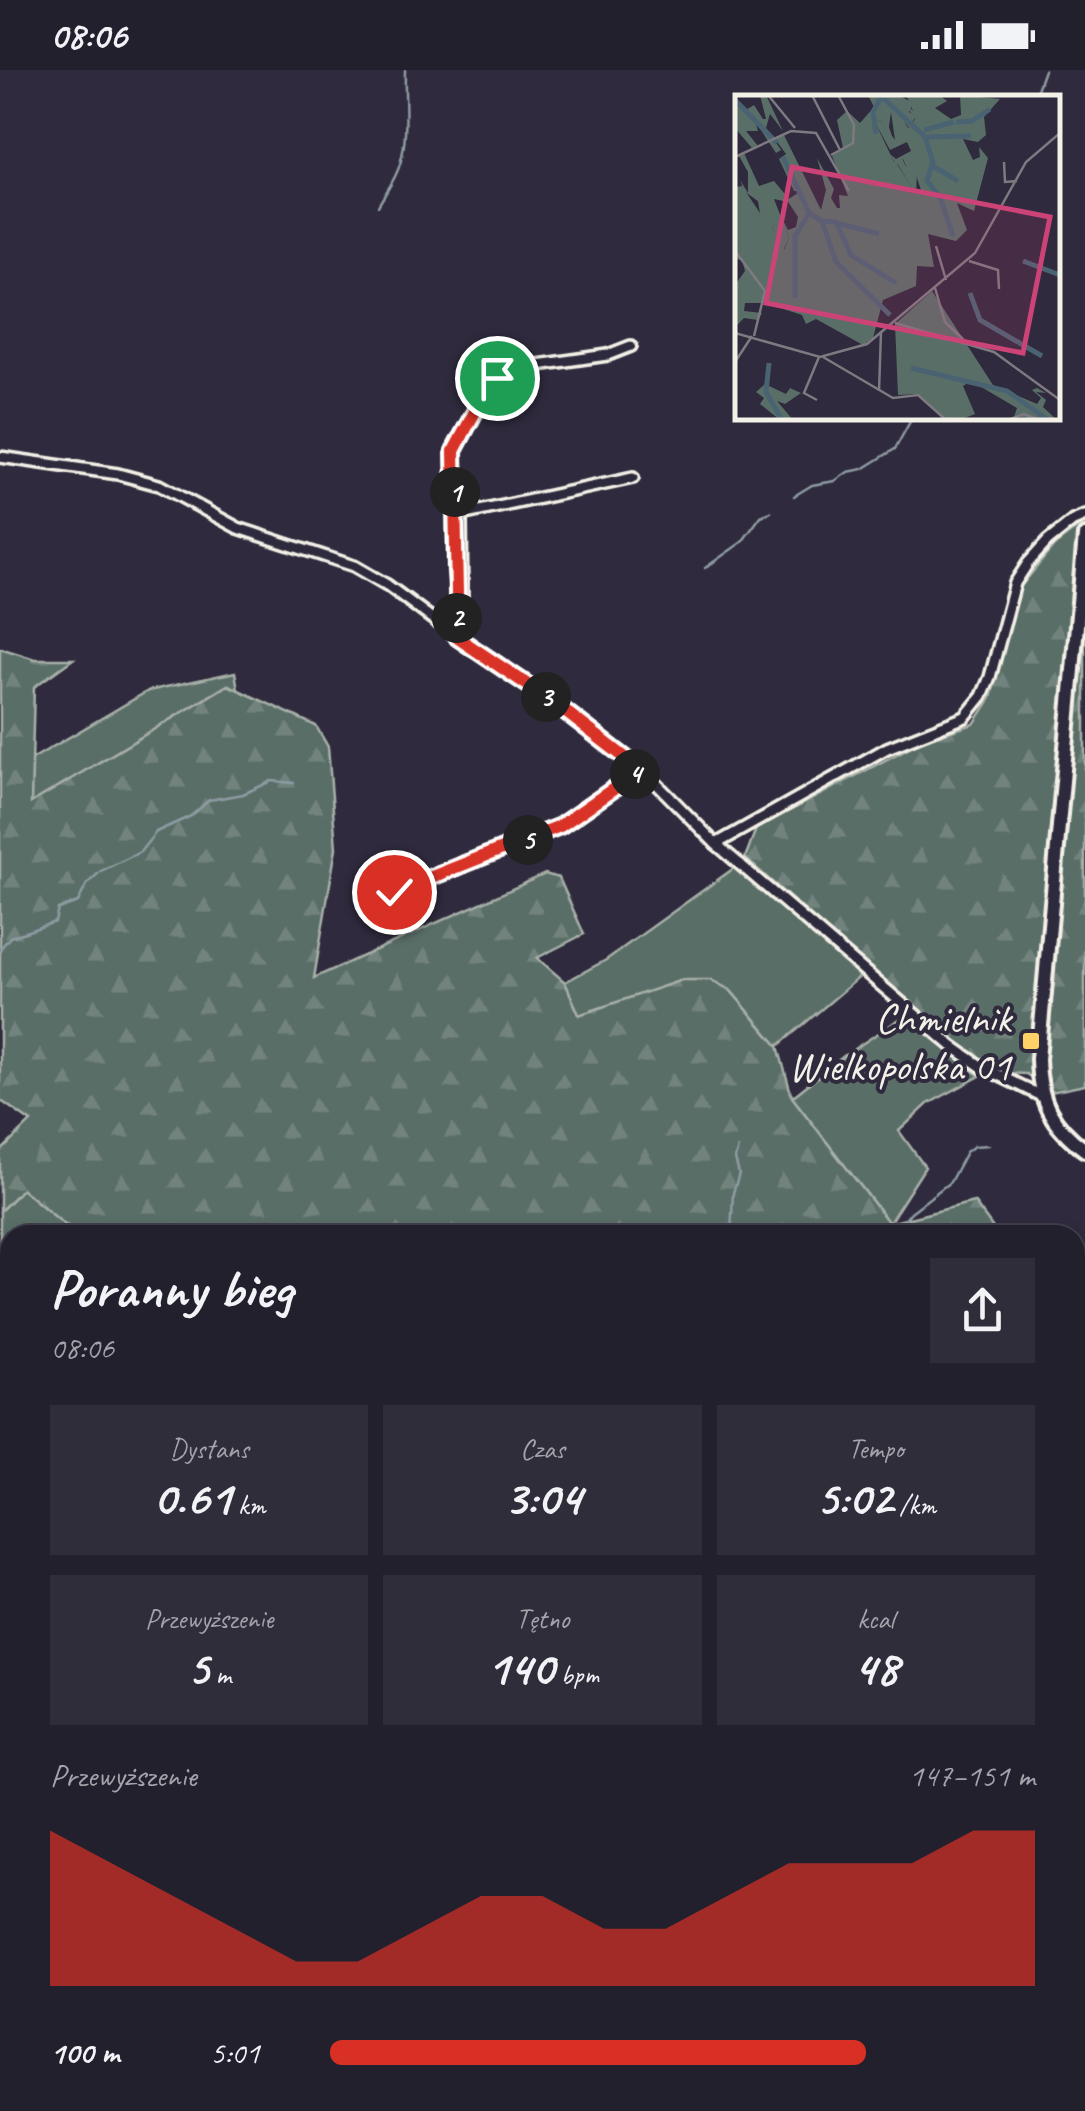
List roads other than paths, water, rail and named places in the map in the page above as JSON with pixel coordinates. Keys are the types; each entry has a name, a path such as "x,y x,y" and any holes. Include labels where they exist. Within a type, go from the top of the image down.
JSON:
{"street":[{"path":"459,636 454,571 454,451 488,387 497,378 522,367 608,355 632,346"},
{"path":"0,457 118,474 159,485 238,528 363,570 553,702 641,770 716,844 952,1046 997,1076 1041,1096"},
{"path":"459,636 461,515 634,478"},
{"path":"716,844 887,748 965,717 982,696 990,677 1015,583 1048,541 1085,516"},
{"path":"1085,536 1038,1059 1041,1096 1054,1121 1085,1150"},
{"path":"394,892 560,826 641,770"}],"waterway":[{"path":"378,206 396,175 403,153 405,70"},
{"path":"1035,95 1044,70"},
{"path":"794,496 812,485 835,481 848,472 863,469 895,449 911,420"},
{"path":"705,568 742,542 761,516 771,512"},
{"path":"0,949 10,937 55,922 58,909 78,902 87,884 101,871 140,852 156,832 191,816 209,800 243,794 272,781 294,783"},
{"path":"900,1225 950,1182 966,1152 974,1146 989,1145"},
{"path":"731,1225 733,1193 739,1174 735,1159 738,1148"}],"place":[{"name":"Chmielnik Wielkopolska 01","path":"1031,1041"}]}
